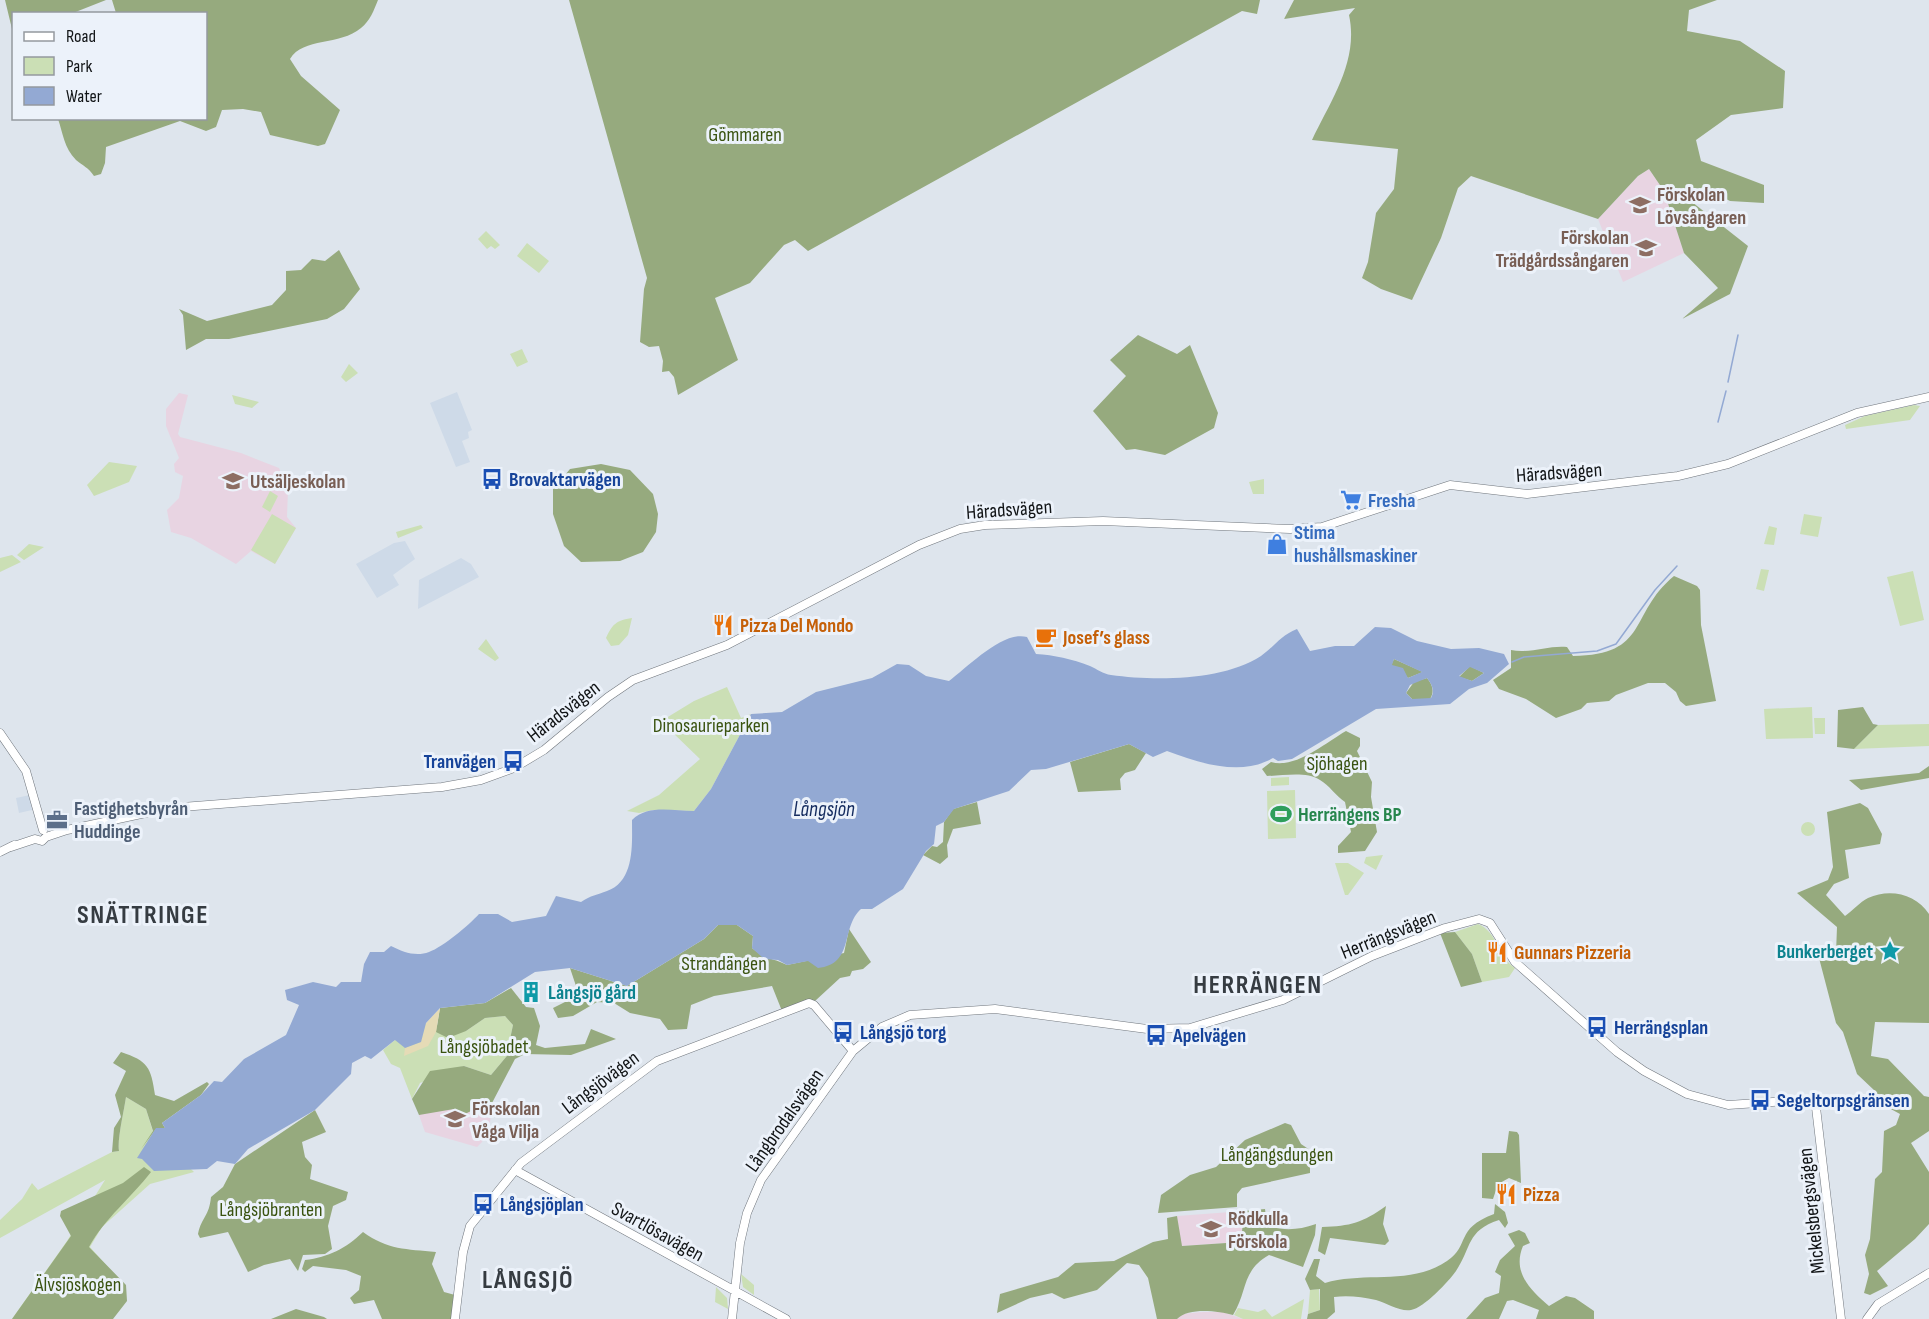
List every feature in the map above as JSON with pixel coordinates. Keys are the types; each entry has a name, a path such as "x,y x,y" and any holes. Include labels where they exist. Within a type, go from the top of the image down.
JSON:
{"street":[{"name":"Häradsvägen","path":"1,851 40,834 169,808 442,787 481,780 514,768 540,753 608,696 633,680 727,645 919,545 969,527 1103,521 1290,529 1322,527 1450,485 1527,494 1678,476 1728,464 1857,413 1929,397"},
{"path":"0,733 26,771 37,812 40,834"},
{"name":"Herrängsvägen","path":"854,1051 876,1031 895,1019 960,1010 995,1009 1157,1029 1190,1028 1283,1000 1372,956 1445,928 1479,919 1490,923 1515,962 1617,1052 1649,1074 1687,1094 1728,1106 1815,1099"},
{"name":"Långsjövägen","path":"455,1319 463,1252 470,1226 515,1170 657,1061 807,1004 814,1005 854,1051"},
{"name":"Långbrodalsvägen","path":"732,1319 743,1228 759,1184 854,1051"},
{"name":"Mickelsbergsvägen","path":"1815,1099 1840,1319"},
{"name":"Svartlösavägen","path":"515,1170 786,1319"},
{"path":"1866,1319 1878,1304 1929,1273"},
{"path":"1874,1319 1889,1298"}],"shaded area":[{"path":"1649,169 1664,191 1684,253 1623,282 1598,219 1638,176"},
{"path":"457,392 472,430 468,432 469,438 462,441 470,462 456,467 430,403"},
{"name":"Utsäljeskolan","path":"179,393 188,395 178,434 180,437 241,453 279,468 288,490 287,517 296,528 275,564 251,551 236,564 191,538 171,532 167,510 179,498 183,476 175,472 174,464 179,458 166,426 166,409"},
{"path":"405,541 415,559 393,575 399,585 377,598 356,564 394,543"},
{"path":"461,558 471,564 479,577 418,609 419,580"},
{"path":"30,795 32,810 19,813 16,798"},
{"name":"Förskolan Våga Vilja","path":"492,1103 490,1123 482,1142 477,1147 425,1132 419,1115 421,1110"},
{"name":"Rödkulla Förskola","path":"1244,1211 1241,1242 1181,1246 1177,1216"},
{"path":"1223,1312 1243,1319 1177,1319 1182,1314"}],"green space":[{"path":"5,0 106,0 76,12 12,12 12,29"},
{"path":"112,0 378,0 369,19 361,28 343,37 304,47 290,59 301,76 340,110 325,144 318,146 270,135 261,112 243,109 222,110 216,127 206,131 180,121 106,147 105,163 101,174 94,176 76,160 69,150 58,120 207,120 207,12 116,12"},
{"name":"Gömmaren","path":"569,0 1260,0 1257,14 1242,11 808,251 795,240 784,245 750,283 715,298 738,360 678,395 674,377 669,371 662,372 663,361 659,346 649,347 640,342 647,278"},
{"path":"1294,0 1717,0 1689,10 1687,31 1740,41 1785,71 1783,108 1731,115 1696,140 1701,161 1764,185 1764,203 1730,201 1702,187 1692,202 1748,246 1730,294 1682,319 1718,288 1684,253 1664,191 1649,169 1638,176 1598,219 1471,176 1458,188 1441,238 1412,300 1381,289 1362,278 1368,262 1376,213 1394,189 1398,149 1312,140 1335,95 1347,64 1351,32 1349,15 1355,8 1284,19"},
{"path":"486,231 500,245 495,249 491,246 487,249 478,239"},
{"path":"527,243 549,261 539,273 517,256"},
{"path":"339,250 360,289 344,309 327,319 229,339 206,339 186,350 183,315 179,309 207,321 272,305 286,290 286,271 301,270 312,259 325,261"},
{"path":"1138,335 1177,354 1190,345 1218,413 1214,428 1165,455 1135,449 1126,450 1093,411 1126,376 1110,360"},
{"path":"522,349 528,362 517,367 510,354"},
{"path":"349,364 358,373 346,382 341,377"},
{"path":"232,395 259,402 252,408 235,404"},
{"path":"1914,405 1920,406 1910,420 1846,429 1845,425 1865,416"},
{"path":"109,462 137,466 129,482 94,496 87,485"},
{"path":"601,464 630,470 653,494 658,514 656,532 643,552 620,561 581,562 564,546 553,514 553,489 570,469"},
{"path":"1264,479 1264,494 1253,494 1249,482"},
{"path":"270,491 278,496 270,512 262,507"},
{"path":"272,514 296,528 275,564 251,550"},
{"path":"1804,514 1822,517 1818,537 1800,534"},
{"path":"421,525 423,528 398,538 396,532"},
{"path":"1769,526 1777,528 1774,545 1764,544"},
{"path":"29,544 44,547 24,560 17,555"},
{"path":"12,555 21,562 0,572 0,558"},
{"path":"1761,569 1769,570 1764,591 1756,589"},
{"path":"1913,571 1924,620 1900,626 1887,577"},
{"path":"1674,576 1697,586 1700,590 1701,625 1716,701 1686,706 1680,701 1676,692 1665,683 1648,683 1616,695 1609,701 1587,703 1581,709 1556,718 1526,699 1499,689 1493,680 1511,668 1511,650 1567,647 1573,656 1598,654 1615,648 1627,640 1660,590"},
{"path":"632,618 628,635 619,645 611,646 606,638 613,626 622,620"},
{"path":"486,639 499,658 495,661 478,649"},
{"path":"1394,659 1423,672 1408,678 1391,665"},
{"path":"1470,666 1484,673 1472,681 1459,677"},
{"path":"1427,678 1432,688 1430,699 1412,699 1406,693 1414,682"},
{"name":"Dinosaurieparken","path":"727,687 741,718 751,714 711,789 694,811 653,810 639,813 627,811 659,795 700,759 672,732 668,735 658,723 694,701"},
{"path":"1812,707 1813,738 1766,739 1764,709"},
{"path":"1863,707 1873,724 1878,725 1854,749 1837,747 1838,710"},
{"path":"1814,718 1825,718 1825,734 1815,734"},
{"path":"1929,724 1929,746 1854,749 1878,725"},
{"name":"Sjöhagen","path":"1346,731 1360,738 1357,751 1372,782 1371,797 1377,832 1365,851 1338,853 1338,846 1351,832 1345,802 1314,777 1267,776 1262,769 1271,762 1290,762 1300,758"},
{"path":"1129,744 1146,753 1135,770 1125,773 1120,779 1121,790 1078,792 1070,762"},
{"path":"1929,766 1929,778 1861,790 1849,780 1919,773"},
{"path":"1289,777 1289,785 1271,786 1271,778"},
{"name":"Herrängens BP","path":"1295,790 1296,838 1268,839 1267,791"},
{"path":"977,802 981,824 953,829 947,845 948,857 940,864 923,855 932,846 937,847 943,842 944,822 953,809"},
{"path":"1860,803 1868,808 1882,834 1880,844 1845,850 1849,878 1834,884 1826,895 1845,916 1868,898 1885,893 1910,898 1924,907 1929,914 1929,1023 1875,1022 1871,1056 1888,1059 1924,1096 1929,1097 1929,1131 1911,1143 1929,1172 1929,1224 1877,1271 1888,1286 1870,1295 1864,1293 1869,1274 1865,1255 1870,1239 1875,1179 1882,1172 1884,1131 1896,1125 1900,1114 1876,1101 1875,1091 1857,1074 1843,1032 1836,1023 1819,958 1836,953 1837,927 1797,893 1828,880 1833,867 1827,812"},
{"path":"1805,822 1811,822 1815,829 1811,836 1805,836 1801,832 1801,826"},
{"path":"1383,855 1376,870 1364,863 1366,857"},
{"path":"1335,863 1348,863 1364,873 1348,895 1345,895"},
{"path":"1478,924 1489,932 1509,963 1515,968 1509,977 1482,982 1472,954 1455,932"},
{"name":"Strandängen","path":"718,925 737,925 753,936 752,948 757,952 787,965 844,953 849,929 871,962 863,969 852,971 850,976 840,978 815,1001 810,1000 782,1011 772,986 714,996 691,1005 687,1029 668,1030 660,1019 630,1013 614,1003 597,1002 573,1016 558,1018 553,1008 575,997 577,989 570,968 627,986 704,939"},
{"path":"1455,932 1472,954 1482,982 1461,987 1440,933"},
{"path":"511,988 526,1007 534,1008 540,1026 536,1045 545,1048 585,1044 591,1029 616,1039 571,1055 525,1054 515,1059 492,1103 491,1114 471,1111 463,1115 454,1109 419,1115 412,1099 430,1071 464,1066 491,1075 511,1051 509,1044 513,1025 505,1016 485,1018 466,1031 448,1038 436,1032 440,1008 485,1003"},
{"name":"Långsjöbadet","path":"505,1016 513,1025 509,1044 511,1051 491,1075 464,1066 420,1083 412,1099 400,1068 391,1064 383,1050 395,1040 426,1023 466,1031 485,1018"},
{"path":"121,1052 147,1066 155,1095 174,1101 207,1082 209,1084 201,1095 162,1123 165,1128 156,1129 141,1149 153,1131 146,1109 126,1097 119,1151 112,1152 114,1128 121,1117 115,1095 126,1071 113,1063"},
{"name":"Älvsjöskogen","path":"126,1097 146,1109 153,1132 194,1172 150,1184 102,1227 90,1247 124,1285 12,1319 67,1241 105,1180 0,1238 0,1220 22,1199 32,1183 38,1190 112,1152 119,1151"},
{"name":"Långsjöbranten","path":"315,1110 326,1132 302,1142 305,1157 312,1165 310,1179 348,1192 346,1200 333,1206 328,1226 332,1249 325,1254 303,1255 298,1271 290,1259 264,1265 248,1272 228,1232 200,1238 198,1234 209,1209 211,1197 223,1187 235,1164"},
{"name":"Långängsdungen","path":"1285,1123 1291,1125 1301,1144 1310,1150 1310,1173 1242,1188 1237,1194 1237,1207 1158,1213 1161,1195 1190,1175 1216,1167 1245,1140"},
{"path":"1509,1131 1517,1132 1519,1135 1521,1183 1509,1178 1498,1184 1493,1199 1482,1198 1482,1153 1506,1153"},
{"name":"Älvsjöskogen","path":"144,1167 151,1172 110,1217 89,1247 126,1285 127,1301 113,1319 12,1319 71,1236 60,1216 61,1211 123,1183"},
{"path":"1495,1204 1505,1212 1508,1223 1505,1228 1499,1220 1481,1229 1471,1241 1453,1275 1436,1294 1423,1304 1407,1310 1371,1299 1350,1296 1334,1297 1335,1312 1327,1319 1307,1319 1308,1314 1320,1310 1320,1289 1310,1290 1305,1279 1314,1259 1320,1259 1316,1276 1325,1283 1355,1278 1403,1276 1433,1269 1454,1255 1473,1225 1494,1214"},
{"path":"1386,1206 1383,1224 1389,1241 1385,1245 1330,1238 1325,1255 1318,1251 1322,1227 1356,1222"},
{"path":"1265,1209 1267,1226 1292,1229 1316,1224 1315,1235 1303,1267 1269,1255 1260,1261 1249,1275 1233,1315 1196,1311 1177,1319 1157,1319 1148,1278 1139,1265 1127,1263 1097,1290 1064,1299 1052,1293 1030,1298 997,1313 1000,1294 1058,1277 1075,1263 1114,1261 1153,1242 1168,1239 1167,1218 1177,1216 1182,1246 1241,1242 1244,1211"},
{"path":"1519,1230 1525,1233 1530,1243 1523,1246 1520,1255 1521,1272 1535,1294 1549,1306 1566,1296 1575,1298 1594,1311 1594,1319 1536,1319 1539,1310 1513,1300 1507,1301 1499,1319 1466,1319 1485,1298 1499,1293 1501,1276 1495,1272 1500,1260 1515,1246 1508,1234"},
{"name":"Långsjöbranten","path":"363,1232 389,1245 436,1252 432,1264 444,1292 455,1295 453,1319 382,1319 374,1300 354,1304 350,1298 359,1290 361,1276 346,1270 313,1266 305,1272 302,1269 305,1260 322,1257 336,1251"},
{"path":"741,1274 754,1285 754,1295 743,1287"},
{"path":"716,1287 727,1298 728,1309 715,1302"},
{"path":"1319,1289 1320,1310 1308,1314 1310,1290"},
{"path":"1304,1299 1301,1319 1243,1319 1234,1315 1238,1308 1258,1312 1265,1309 1272,1317"},
{"path":"296,1309 324,1317 327,1319 271,1319"}],"sand":[{"path":"440,1008 436,1032 428,1046 404,1056 405,1048 421,1042 426,1023"}],"water":[{"name":"Långsjön","path":"1375,627 1391,628 1417,641 1451,649 1479,648 1504,654 1509,664 1487,683 1469,689 1450,704 1376,709 1292,759 1278,761 1273,758 1247,767 1220,766 1167,751 1153,757 1129,744 1046,769 1031,770 1009,791 954,809 944,822 936,826 934,844 926,851 903,889 872,909 861,909 851,926 842,953 830,965 818,968 808,961 787,965 778,960 764,959 752,948 753,936 737,925 718,925 704,939 627,986 570,968 535,972 485,1003 440,1008 426,1023 421,1042 405,1048 395,1040 371,1059 365,1056 352,1063 351,1074 315,1110 248,1149 235,1164 217,1161 207,1169 154,1171 142,1159 137,1158 156,1128 165,1128 162,1123 201,1095 214,1081 222,1082 244,1059 286,1035 299,1005 287,1000 285,990 313,982 336,987 341,982 361,982 364,964 370,952 384,952 391,946 410,953 424,953 448,941 479,914 498,914 512,922 546,916 556,896 581,902 616,886 623,879 630,861 632,820 638,815 653,810 694,811 711,789 751,714 782,712 816,692 872,678 897,664 909,665 926,676 949,681 986,651 1007,639 1018,636 1027,637 1036,654 1070,659 1103,673 1147,678 1188,677 1228,670 1261,656 1282,638 1297,629 1310,651 1335,646 1354,646","holes":["1394,659 1422,672 1408,678 1403,668 1392,665","1470,667 1484,673 1472,681 1459,676","1427,678 1432,688 1431,698 1412,699 1406,693 1410,685"]}],"waterway":[{"path":"1728,382 1738,335"},
{"path":"1718,422 1726,391"},
{"path":"1512,662 1524,657 1597,651 1616,644 1655,590 1677,566"}],"place":[{"name":"Förskolan Lövsångaren","path":"1640,205"},
{"name":"Förskolan Trädgårdssångaren","path":"1646,248"},
{"name":"Brovaktarvägen","path":"492,479"},
{"name":"Utsäljeskolan","path":"233,481"},
{"name":"Fresha","path":"1351,500"},
{"name":"Stima hushållsmaskiner","path":"1277,544"},
{"name":"Pizza Del Mondo","path":"723,625"},
{"name":"Josef’s glass","path":"1046,637"},
{"name":"Tranvägen","path":"513,761"},
{"name":"Herrängens BP","path":"1281,814"},
{"name":"Fastighetsbyrån Huddinge","path":"57,820"},
{"name":"Bunkerberget","path":"1890,951"},
{"name":"Gunnars Pizzeria","path":"1497,952"},
{"name":"Långsjö gård","path":"531,992"},
{"name":"Herrängsplan","path":"1597,1027"},
{"name":"Långsjö torg","path":"843,1032"},
{"name":"Apelvägen","path":"1156,1035"},
{"name":"Segeltorpsgränsen","path":"1760,1100"},
{"name":"Förskolan Våga Vilja","path":"455,1119"},
{"name":"Pizza","path":"1506,1194"},
{"name":"Långsjöplan","path":"483,1204"},
{"name":"Rödkulla Förskola","path":"1211,1229"}],"district":[{"name":"SNÄTTRINGE","path":"143,914"},
{"name":"HERRÄNGEN","path":"1258,984"},
{"name":"LÅNGSJÖ","path":"528,1279"}]}
